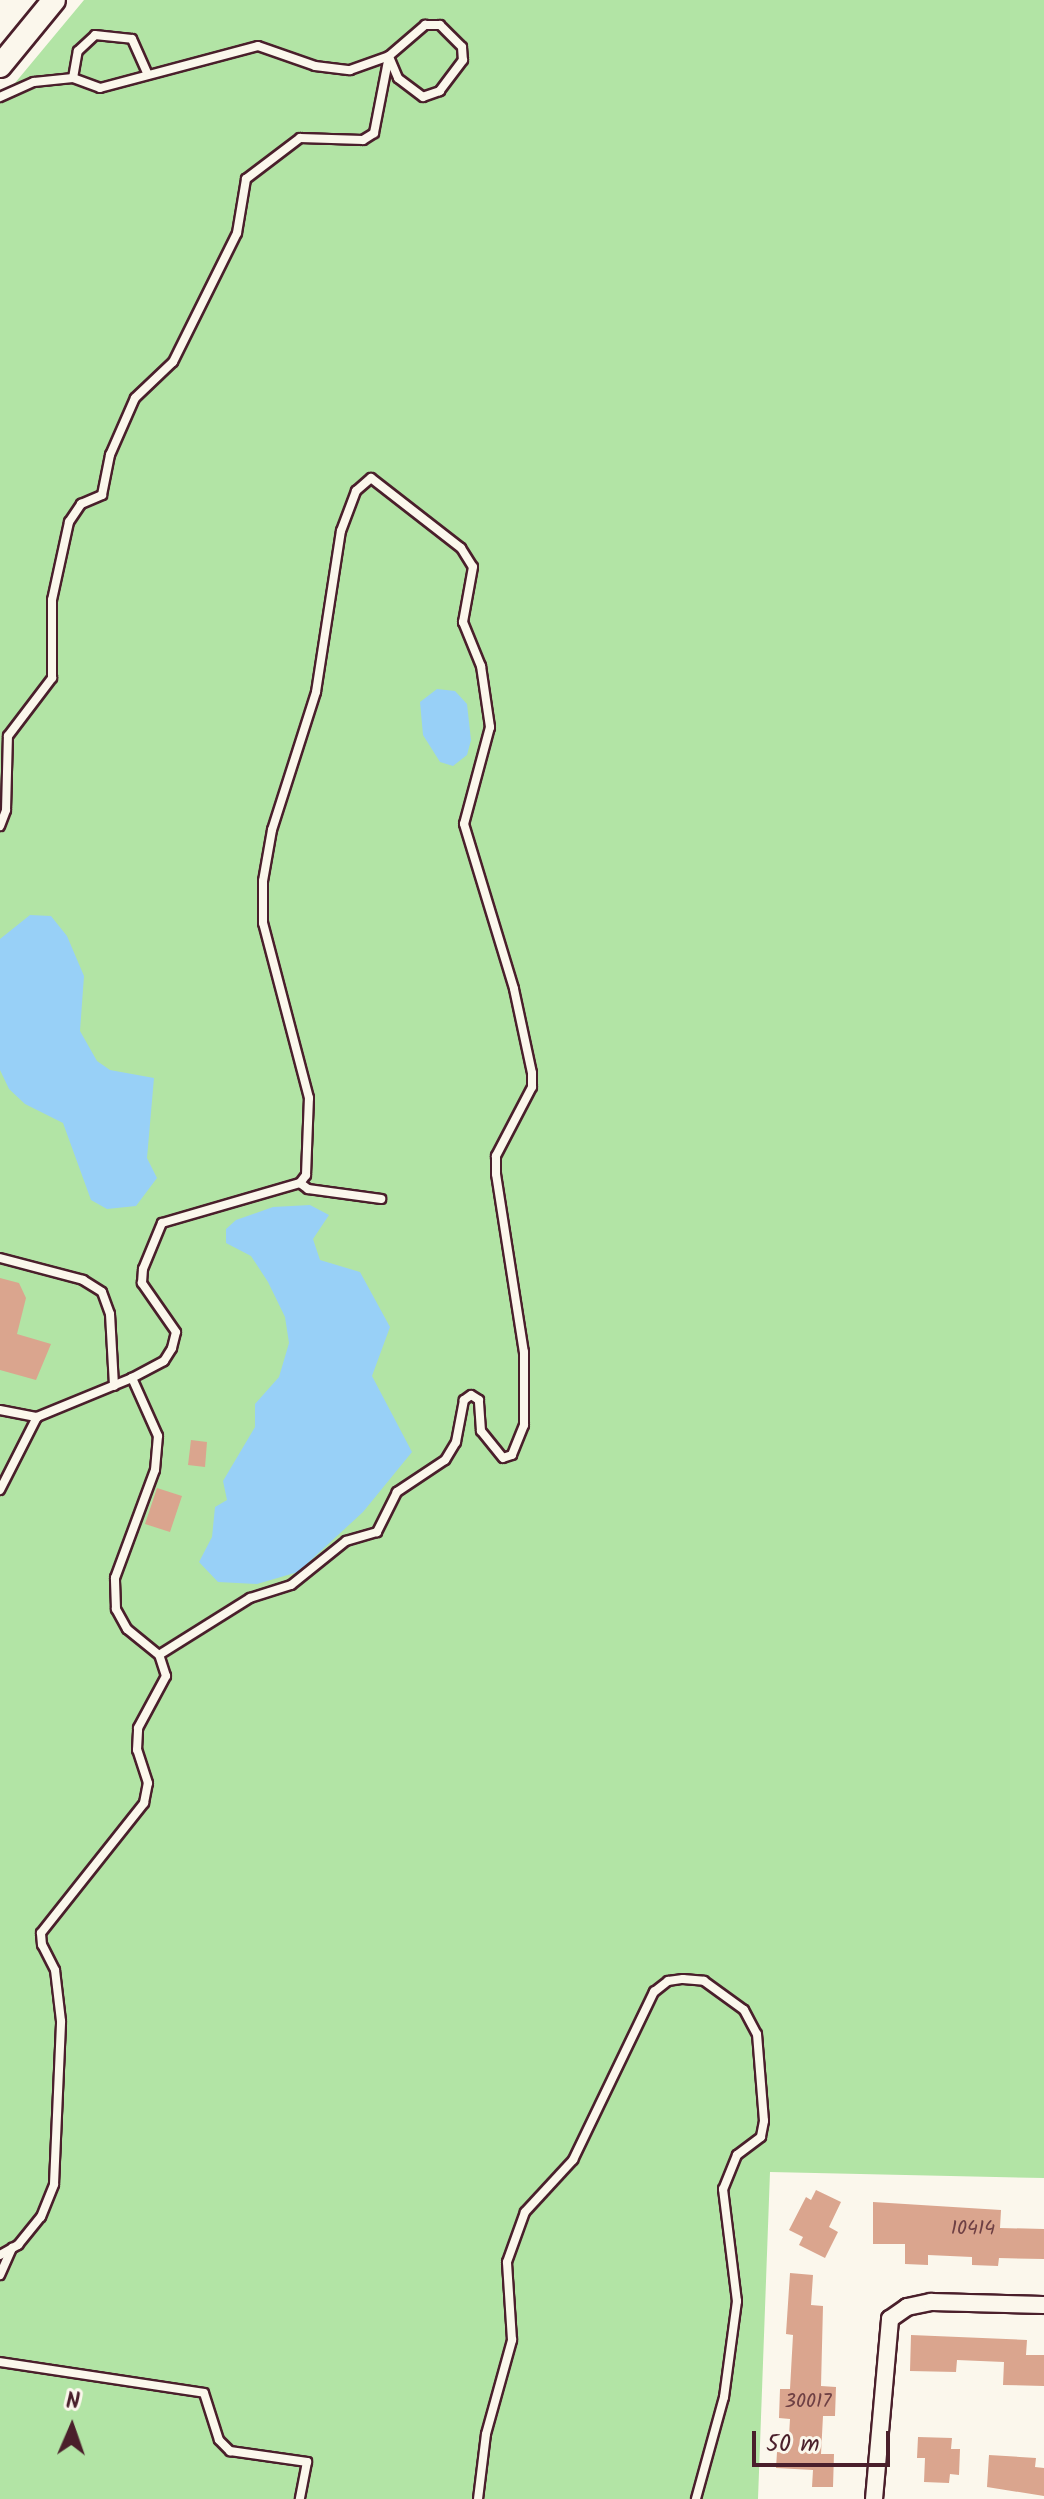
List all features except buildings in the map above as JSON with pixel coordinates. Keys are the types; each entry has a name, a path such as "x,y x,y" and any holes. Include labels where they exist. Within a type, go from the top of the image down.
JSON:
{"street":[{"path":"0,66 54,0"},
{"path":"874,2499 890,2319 922,2303 1044,2305"}],"lane":[{"path":"0,97 34,82 73,78 100,88 258,46 315,66 350,70 389,56 425,25 440,25 462,47 463,60 440,91 423,97 398,78 389,56"},
{"path":"73,78 78,51 95,35 132,39 148,75"},
{"path":"0,826 6,810 8,736 52,678 52,600 69,522 81,504 102,495 110,455 135,398 173,362 237,233 246,179 300,138 363,140 374,133 389,56"},
{"path":"0,1410 37,1417 114,1386 164,1361 175,1341 164,1308 142,1283 147,1257 162,1223 300,1183 309,1163 309,1098 263,923 263,881 272,830 316,692 341,531 356,491 371,478 461,548 473,567 463,622 481,666 490,727 464,824 514,989 532,1073 532,1087 502,1141 496,1165 524,1352 524,1425 512,1455 503,1458 481,1431 479,1400 471,1395 464,1400 456,1442 445,1460 397,1492 377,1532 346,1541 291,1585 250,1598 159,1655"},
{"path":"300,1183 308,1189 381,1199"},
{"path":"0,1258 83,1280 102,1292 110,1314 114,1386"},
{"path":"0,2255 12,2248 41,2217 54,2184 61,2021 55,1970 42,1945 41,1933 144,1803 148,1783 137,1750 138,1728 166,1676 159,1655 127,1629 116,1609 115,1578 155,1470 158,1436 132,1378"},
{"path":"0,1490 37,1417"},
{"path":"478,2499 486,2434 512,2340 507,2262 525,2212 573,2160 654,1992 668,1981 683,1979 704,1981 744,2010 757,2034 764,2121 761,2137 737,2155 723,2189 737,2301 724,2397 696,2499"},
{"path":"0,2275 12,2248"},
{"path":"0,2362 204,2393 219,2440 230,2451 307,2462 300,2499"}],"green space":[{"path":"84,0 1044,0 1044,2178 770,2172 758,2499 0,2499 0,101"}],"water":[{"path":"437,689 455,691 467,704 471,740 467,755 453,766 440,762 423,735 420,702"},
{"path":"30,915 51,916 67,936 84,976 80,1031 97,1061 110,1070 154,1078 147,1158 157,1178 136,1206 107,1209 91,1200 63,1123 25,1104 9,1089 0,1070 0,939"},
{"path":"310,1205 329,1215 313,1239 320,1260 360,1272 390,1327 372,1376 412,1452 363,1512 298,1572 257,1584 218,1582 199,1562 212,1537 215,1507 227,1500 223,1481 255,1427 255,1404 279,1377 289,1343 285,1317 268,1282 251,1256 226,1243 226,1229 236,1220 273,1207"}]}
